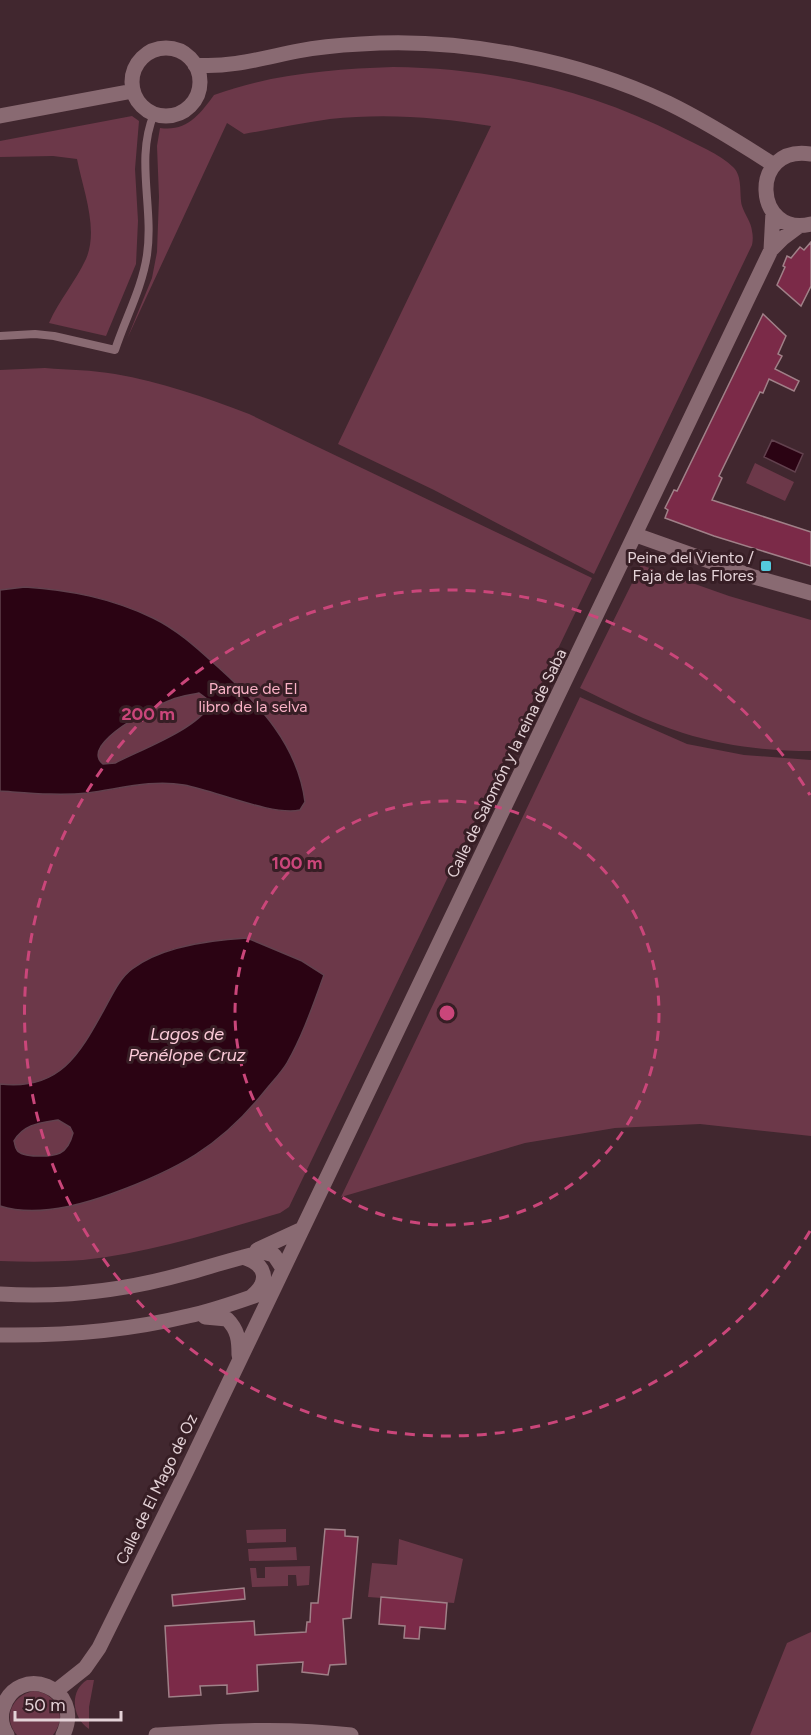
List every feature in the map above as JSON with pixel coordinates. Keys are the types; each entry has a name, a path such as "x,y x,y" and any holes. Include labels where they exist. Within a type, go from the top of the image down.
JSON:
{"street":[{"path":"195,65 226,66 301,50 362,44 398,43 449,46 524,57 581,70 666,103 708,124 774,165 794,153 811,153"},
{"path":"158,50 175,50 183,53 195,65 199,75 199,85 192,104 184,111 164,116 154,114 141,105 133,91 134,70 148,54 158,50"},
{"path":"0,116 133,91"},
{"name":"Calle de Salomón y la reina de Saba","path":"771,250 773,212 766,199 765,184 774,165"},
{"path":"773,212 784,221 805,225"},
{"name":"Calle de Salomón y la reina de Saba","path":"271,1290 636,535 771,250 783,238 805,225"},
{"path":"636,535 754,577 811,593"},
{"path":"243,1257 300,1230"},
{"path":"0,1294 96,1292 185,1274 263,1252 270,1253 282,1267"},
{"path":"243,1257 256,1261 264,1276 258,1292 251,1297"},
{"path":"0,1335 45,1336 100,1331 187,1317 271,1290"},
{"name":"Calle de El Mago de Oz","path":"56,1691 80,1673 94,1657 271,1290"},
{"path":"187,1317 227,1318 238,1334 239,1357"},
{"path":"4,1732 1,1715 5,1694 34,1683 56,1691 63,1698 68,1712 69,1734"},
{"path":"156,1735 234,1730 289,1730 351,1735"}],"lane":[{"path":"0,336 35,334 54,336 115,350 124,321 142,284 148,252 145,154 147,129 154,114"}],"green space":[{"path":"393,67 430,68 504,77 575,94 644,119 699,146 728,162 738,175 742,206 753,236 752,245 594,574 434,490 338,444 491,126 431,118 370,116 330,119 244,134 227,123 127,339 152,278 157,252 159,197 157,146 160,128 169,129 185,124 198,115 214,95 258,82 325,71"},
{"path":"132,116 139,121 135,169 138,221 136,264 106,336 49,323 82,267 90,247 89,209 77,159 53,156 0,157 0,141"},
{"name":"Parque de El libro de la selva","path":"45,368 132,377 183,391 249,414 592,578 289,1207 280,1213 182,1241 108,1257 42,1262 0,1261 0,370"},
{"path":"755,463 794,482 785,501 746,483"},
{"path":"641,565 729,596 811,620 811,751 746,747 699,738 670,729 580,688"},
{"path":"580,697 687,744 744,755 811,760 811,1136 700,1124 615,1128 525,1143 341,1197"},
{"path":"286,1529 286,1542 247,1543 246,1530"},
{"path":"399,1539 463,1559 454,1603 368,1597 372,1563 397,1565"},
{"path":"296,1547 297,1560 249,1561 248,1549"},
{"path":"310,1566 309,1585 297,1586 296,1575 288,1575 288,1586 252,1587 250,1568 256,1568 257,1578 265,1578 265,1567"},
{"path":"811,1632 811,1735 750,1735 787,1643"},
{"path":"87,1680 94,1680 89,1707 89,1729 79,1718 75,1705 77,1691"},
{"path":"34,1691 49,1696 58,1707 60,1721 53,1735 17,1735 10,1722 15,1702 26,1693"}],"water":[{"path":"772,440 803,454 795,472 764,457"},
{"path":"25,587 90,596 137,611 179,634 233,681 274,727 294,762 301,781 305,802 300,810 288,811 259,806 172,783 77,794 0,791 0,590","holes":["199,693 207,699 210,705 203,714 193,723 167,738 115,763 103,764 98,756 101,746 110,736 151,709 174,699"]},
{"name":"Lagos de Penélope Cruz","path":"247,938 302,961 324,975 303,1031 287,1063 248,1111 231,1128 196,1155 135,1185 56,1209 27,1210 0,1206 0,1084 21,1085 39,1081 53,1075 66,1065 87,1039 120,981 144,961 187,946","holes":["58,1120 70,1127 73,1133 71,1139 60,1153 31,1156 20,1153 16,1148 14,1141 18,1135 33,1125"]}],"building":[{"path":"811,242 811,286 801,306 777,285 787,256 791,258 800,247 804,250"},
{"path":"763,314 786,336 778,354 782,356 775,369 799,381 794,391 769,379 763,393 760,392 719,476 722,478 712,500 811,532 811,566 665,518 668,510 665,508 674,490 677,491"},
{"path":"325,1529 345,1530 345,1536 358,1537 351,1618 343,1619 346,1664 330,1665 328,1675 302,1672 303,1662 257,1665 258,1691 227,1694 227,1685 200,1686 201,1695 169,1697 165,1626 254,1621 255,1635 306,1632 307,1622 310,1622 311,1603 318,1603"},
{"path":"244,1588 245,1599 173,1606 172,1595"},
{"path":"381,1597 447,1603 445,1629 420,1627 419,1639 404,1638 405,1626 379,1624"}],"place":[{"name":"Peine del Viento / Faja de las Flores","path":"766,566"}]}
